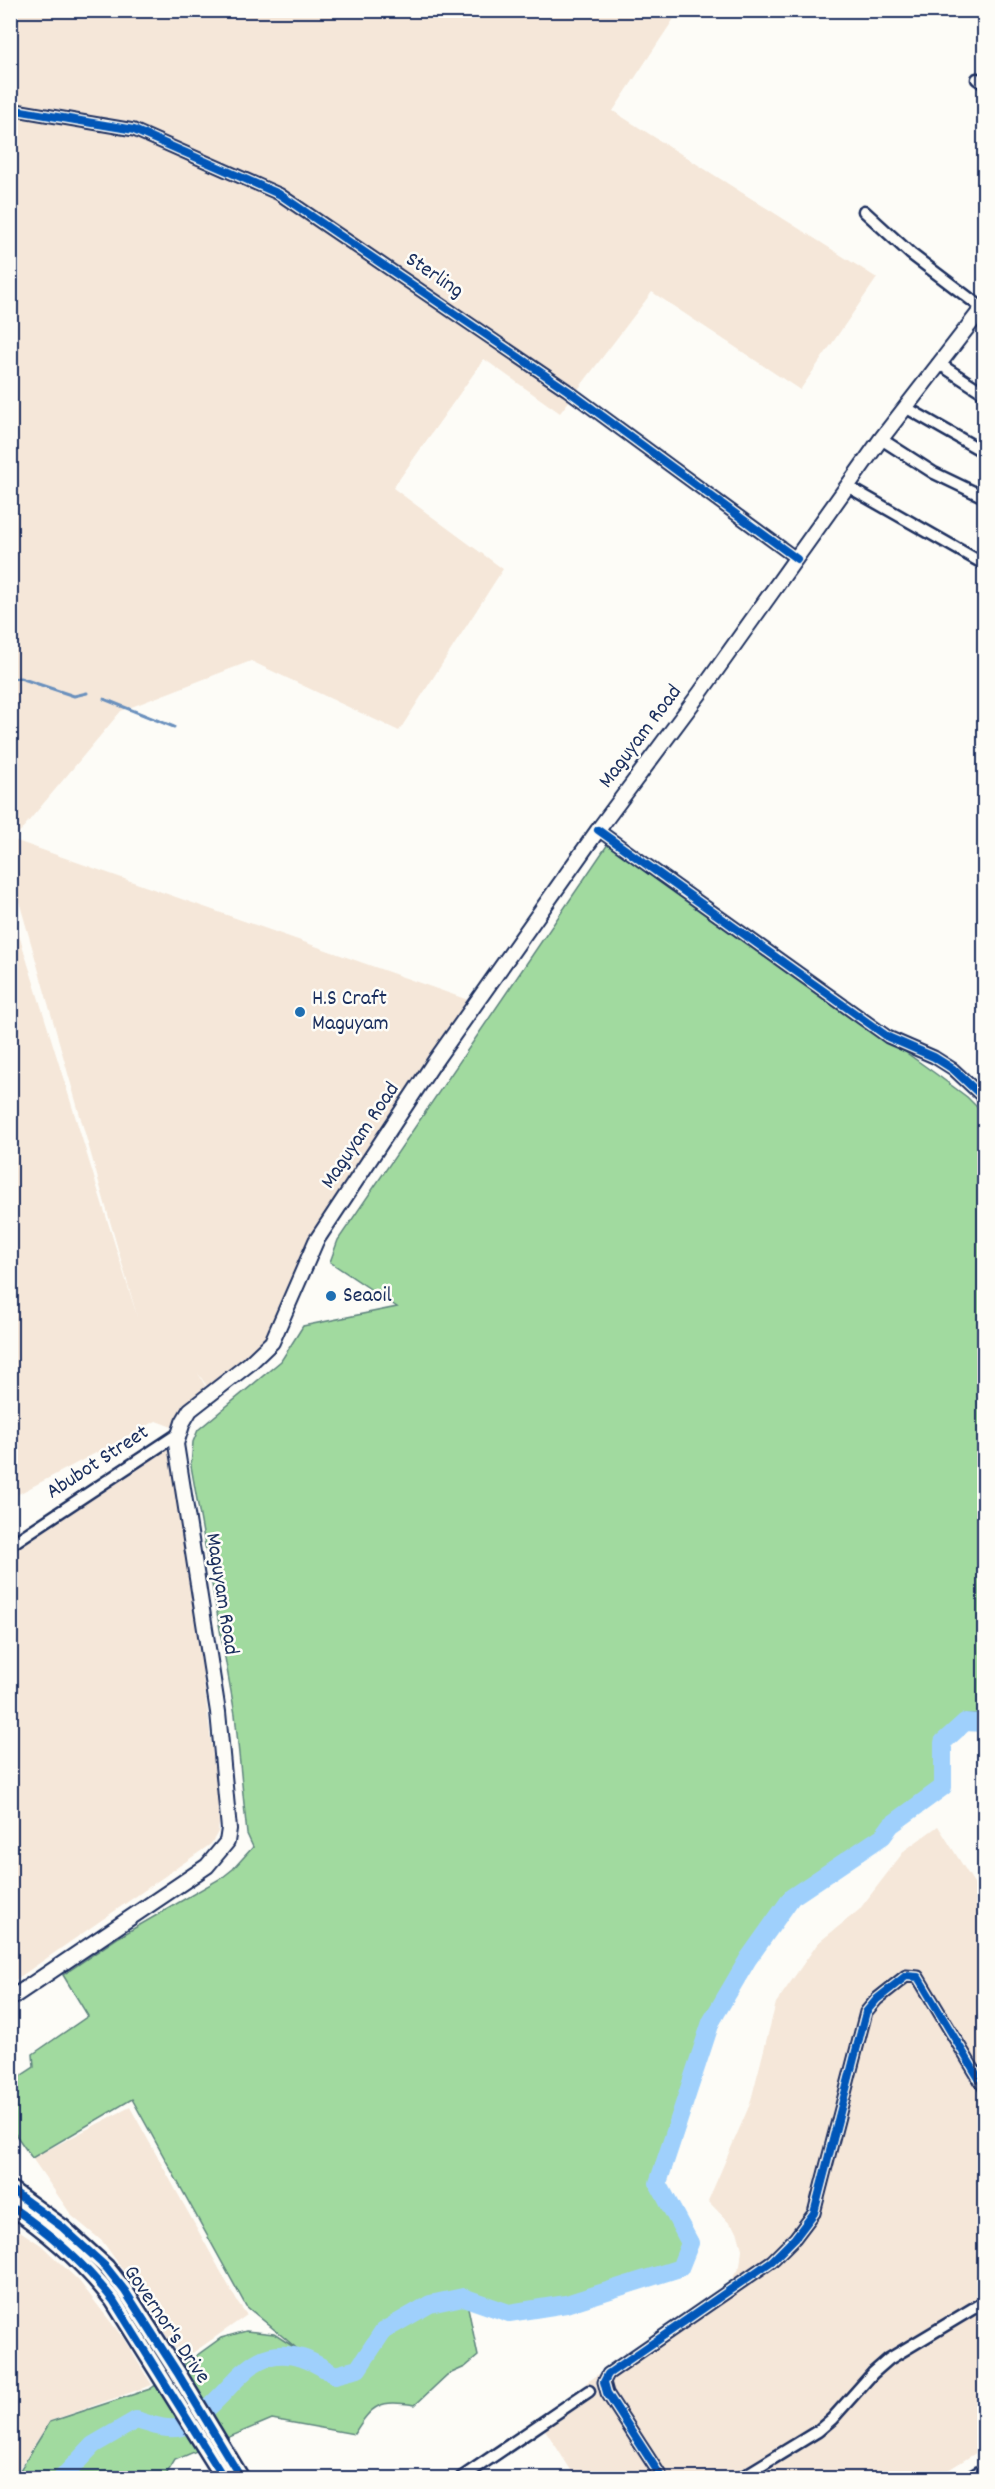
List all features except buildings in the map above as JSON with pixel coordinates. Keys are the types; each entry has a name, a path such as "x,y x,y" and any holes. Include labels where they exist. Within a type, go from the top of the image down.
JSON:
{"highway":[{"name":"Governor's Drive","path":"10,2188 62,2227 106,2267 177,2372 241,2478"},
{"name":"Governor's Drive","path":"10,2206 53,2238 95,2277 113,2300 224,2478"}],"main road":[{"name":"Maguyam Road","path":"10,1999 207,1866 227,1842 230,1829 218,1712 177,1456 176,1444 183,1422 197,1404 249,1364 272,1342 316,1241 435,1061 598,830 797,559 881,439 983,307"}],"street":[{"name":"Sterling","path":"10,109 135,130 279,194 567,390 797,559"},
{"path":"864,211 910,254 983,307"},
{"path":"938,363 984,393"},
{"path":"905,407 984,452"},
{"path":"881,439 934,473 984,497"},
{"path":"847,486 984,564"},
{"path":"598,830 888,1037 934,1057 953,1069 984,1098"},
{"name":"Abubot Street","path":"10,1545 178,1434"},
{"path":"662,2478 607,2393 604,2382 608,2374 772,2261 795,2238 814,2213 866,2012 877,1999 906,1976 918,1977 984,2087"},
{"path":"741,2478 818,2431 889,2359 984,2302"},
{"path":"469,2476 589,2391"},
{"path":"969,2478 984,2469"}],"shaded area":[{"path":"11,11 679,11 613,111 877,278 800,390 652,292 560,413 484,359 393,488 503,569 399,731 251,661 121,711 17,835 11,837"},
{"path":"14,840 471,1001 316,1239 271,1340 210,1391 198,1373 208,1391 184,1408 172,1427 156,1421 11,1498 10,906 137,1316 11,873"},
{"path":"167,1442 200,1651 220,1814 218,1832 211,1844 11,1983 11,1551 59,1520"},
{"path":"938,1826 984,1899 984,2448 935,2478 576,2478 544,2428 591,2397 586,2383 726,2288 740,2266 742,2249 737,2231 708,2201 750,2104 776,2003 818,1943 859,1910 905,1850"},
{"path":"130,2107 237,2301 247,2315 184,2359 170,2342 148,2305 103,2242 72,2216 32,2158"},
{"path":"11,2225 41,2245 79,2281 123,2338 152,2385 50,2421 13,2478 10,2478"}],"green space":[{"path":"610,841 936,1074 967,1097 984,1114 984,1714 964,1714 938,1741 938,1786 821,1875 787,1895 739,1965 709,2019 653,2184 685,2242 677,2264 564,2301 509,2308 465,2293 478,2356 465,2367 447,2375 415,2405 393,2403 378,2406 372,2410 354,2434 272,2419 175,2460 164,2478 15,2478 50,2422 150,2389 221,2338 246,2331 274,2334 300,2351 246,2306 132,2099 32,2158 11,2128 10,2083 34,2067 33,2054 88,2016 63,1975 119,1937 223,1877 253,1847 247,1834 235,1714 191,1466 193,1442 198,1430 281,1361 303,1326 397,1307 330,1262 338,1240"}],"waterway":[{"path":"10,679 20,678 74,696 87,693"},
{"path":"104,699 174,727"},
{"path":"62,2478 93,2445 136,2420 170,2428 188,2424 260,2360 286,2355 302,2358 335,2375 358,2369 383,2331 430,2304 463,2297 509,2313 566,2304 680,2268 690,2243 658,2183 711,2022 748,1959 792,1897 883,1836 891,1825 943,1787 943,1742 965,1722 984,1723"}],"cycle path":[{"path":"10,109 134,130 279,194 567,390 797,559"},
{"path":"598,830 888,1037 934,1057 953,1069 984,1098"},
{"path":"662,2478 607,2393 604,2382 608,2374 772,2261 795,2238 814,2213 866,2012 877,1999 906,1976 918,1977 984,2087"},
{"path":"10,2189 62,2227 106,2267 125,2291 177,2372 241,2478"},
{"path":"10,2206 65,2249 113,2300 224,2478"}],"place":[{"name":"H.S Craft Maguyam","path":"300,1012"},
{"name":"Seaoil","path":"331,1296"}]}
